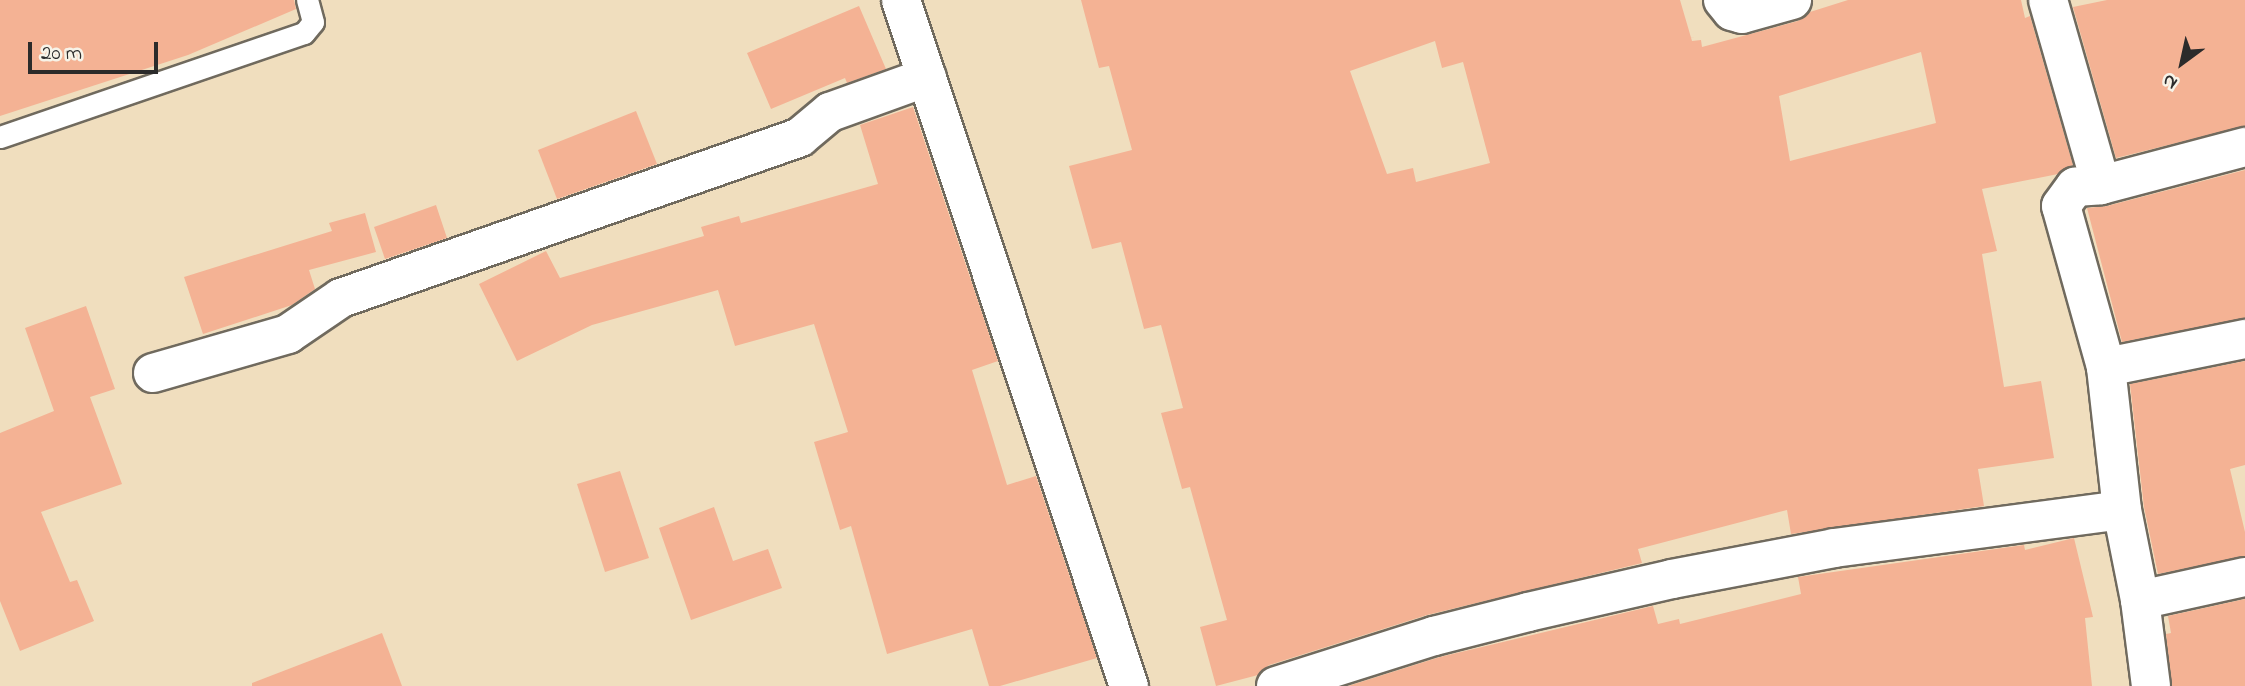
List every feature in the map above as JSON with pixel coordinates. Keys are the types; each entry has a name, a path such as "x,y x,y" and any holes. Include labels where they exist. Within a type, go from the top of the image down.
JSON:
{"street":[{"path":"901,0 1129,686"},
{"path":"1723,0 1732,11 1742,14 1792,0"},
{"path":"2048,0 2101,185"},
{"path":"153,373 288,334 341,298 800,137 830,112 927,77"},
{"path":"2151,686 2140,600 2122,510 2106,367 2061,206 2069,191 2075,187 2101,185 2245,147"},
{"path":"2106,367 2245,339"},
{"path":"1276,686 1461,629 1672,579 1834,548 2122,510"},
{"path":"2140,600 2245,577"}],"lane":[{"path":"0,138 304,33 313,22 307,0"}],"building":[{"path":"0,0 294,0 296,9 188,55 0,116"},
{"path":"1081,0 1680,0 1692,41 1701,40 1702,47 1798,21 1810,12 1848,0 2021,0 2025,18 2030,16 2073,165 2058,174 1982,189 1997,251 1982,254 2004,387 2041,381 2054,458 1978,469 1984,506 1791,534 1787,510 1638,549 1642,563 1427,615 1269,665 1258,675 1216,686 1200,627 1227,620 1190,487 1182,489 1161,413 1183,408 1161,325 1144,329 1121,242 1092,249 1069,166 1132,150 1109,66 1099,68","holes":["1435,41 1442,68 1463,62 1490,163 1416,182 1413,168 1387,174 1350,71","1921,52 1936,123 1790,161 1779,96"]},
{"path":"2107,0 2245,0 2245,126 2116,158 2073,7"},
{"path":"859,6 886,69 847,83 845,78 771,109 747,53"},
{"path":"913,107 998,361 972,370 1007,485 1036,476 1097,658 1000,686 989,686 972,629 887,654 851,526 840,530 814,442 848,432 814,324 735,346 718,290 592,325 517,361 479,284 546,251 560,278 704,236 701,227 739,216 741,223 878,184 860,125"},
{"path":"636,111 657,164 557,199 538,150"},
{"path":"2245,170 2245,318 2122,342 2087,208 2107,206"},
{"path":"436,205 447,238 385,259 374,227"},
{"path":"365,213 376,252 309,270 315,289 292,305 203,334 184,277 332,231 329,223"},
{"path":"86,306 115,389 90,397 122,484 41,512 70,582 77,580 94,621 20,651 0,601 0,433 54,411 25,328"},
{"path":"2245,361 2245,465 2230,469 2245,532 2245,556 2158,574 2144,507 2130,384"},
{"path":"620,471 649,558 605,572 577,484"},
{"path":"714,507 733,561 768,549 782,588 691,620 659,528"},
{"path":"2074,538 2093,617 2085,618 2092,686 1348,686 1440,657 1653,606 1658,624 1679,619 1680,624 1801,594 1798,577 2024,545 2025,550"},
{"path":"2245,599 2245,686 2172,686 2166,634 2171,633 2168,616"},
{"path":"382,633 402,686 252,686 252,683"}]}
